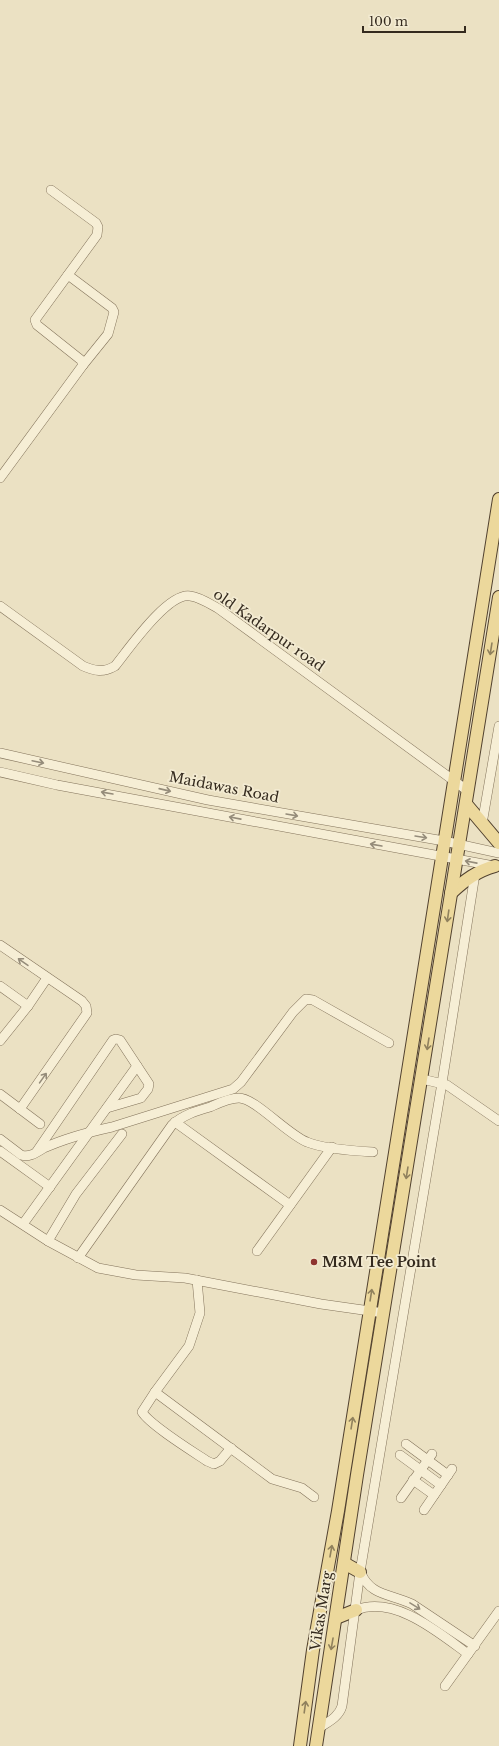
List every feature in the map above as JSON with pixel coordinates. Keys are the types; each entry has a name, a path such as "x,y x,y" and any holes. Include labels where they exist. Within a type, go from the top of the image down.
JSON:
{"main road":[{"path":"300,1746 313,1650 338,1511 499,499"},
{"name":"Vikas Marg","path":"316,1746 356,1481 499,597"},
{"path":"466,804 489,828 499,843"},
{"path":"451,893 475,874 497,867"},
{"path":"344,1563 360,1572"},
{"path":"336,1618 356,1610"}],"street":[{"path":"51,190 96,223 98,227 97,235 35,320 37,326 81,360 83,366"},
{"path":"0,478 108,334 114,312 112,308 68,275"},
{"name":"old Kadarpur road","path":"0,606 83,666 94,671 106,671 114,666 164,607 177,598 190,595 219,609 468,791"},
{"path":"489,828 499,726"},
{"name":"Maidawas Road","path":"0,753 208,800 444,841 499,853"},
{"name":"Maidawas Road","path":"0,772 57,785 497,867"},
{"path":"319,1728 334,1718 341,1711 342,1706 360,1572 442,1083 475,874"},
{"path":"0,946 82,1001 86,1006 87,1013 83,1022 20,1110"},
{"path":"0,1041 3,1031 28,1006 47,978"},
{"path":"0,986 28,1006"},
{"path":"0,1139 21,1155 25,1156 56,1142 112,1127 233,1089 241,1082 293,1012 306,999 313,1000 389,1043"},
{"path":"36,1152 113,1040 116,1038 120,1040 149,1084 147,1093 141,1098 107,1108"},
{"path":"23,1224 137,1066"},
{"path":"422,1079 442,1083 454,1088 499,1121"},
{"path":"0,1094 40,1124"},
{"path":"78,1258 175,1122 186,1115 231,1099 240,1098 250,1102 298,1138 308,1143 373,1152"},
{"path":"175,1122 290,1205"},
{"path":"48,1241 76,1194 122,1134"},
{"path":"257,1251 332,1147"},
{"path":"0,1150 50,1187"},
{"path":"0,1210 48,1241 98,1268 121,1273 185,1278 384,1313"},
{"path":"197,1280 200,1313 189,1346 142,1412 144,1417 207,1461 214,1464 220,1461 231,1448"},
{"path":"155,1392 272,1479 302,1488 314,1497"},
{"path":"406,1444 430,1457 450,1472 424,1510"},
{"path":"400,1455 441,1485"},
{"path":"401,1498 430,1457"},
{"path":"413,1480 434,1495"},
{"path":"360,1572 364,1582 369,1586 380,1593 412,1604 475,1646"},
{"path":"394,1610 396,1598"},
{"path":"356,1610 368,1607 394,1610 416,1617 468,1654"},
{"path":"445,1686 499,1611"}],"place":[{"name":"M3M Tee Point","path":"314,1262"}]}
